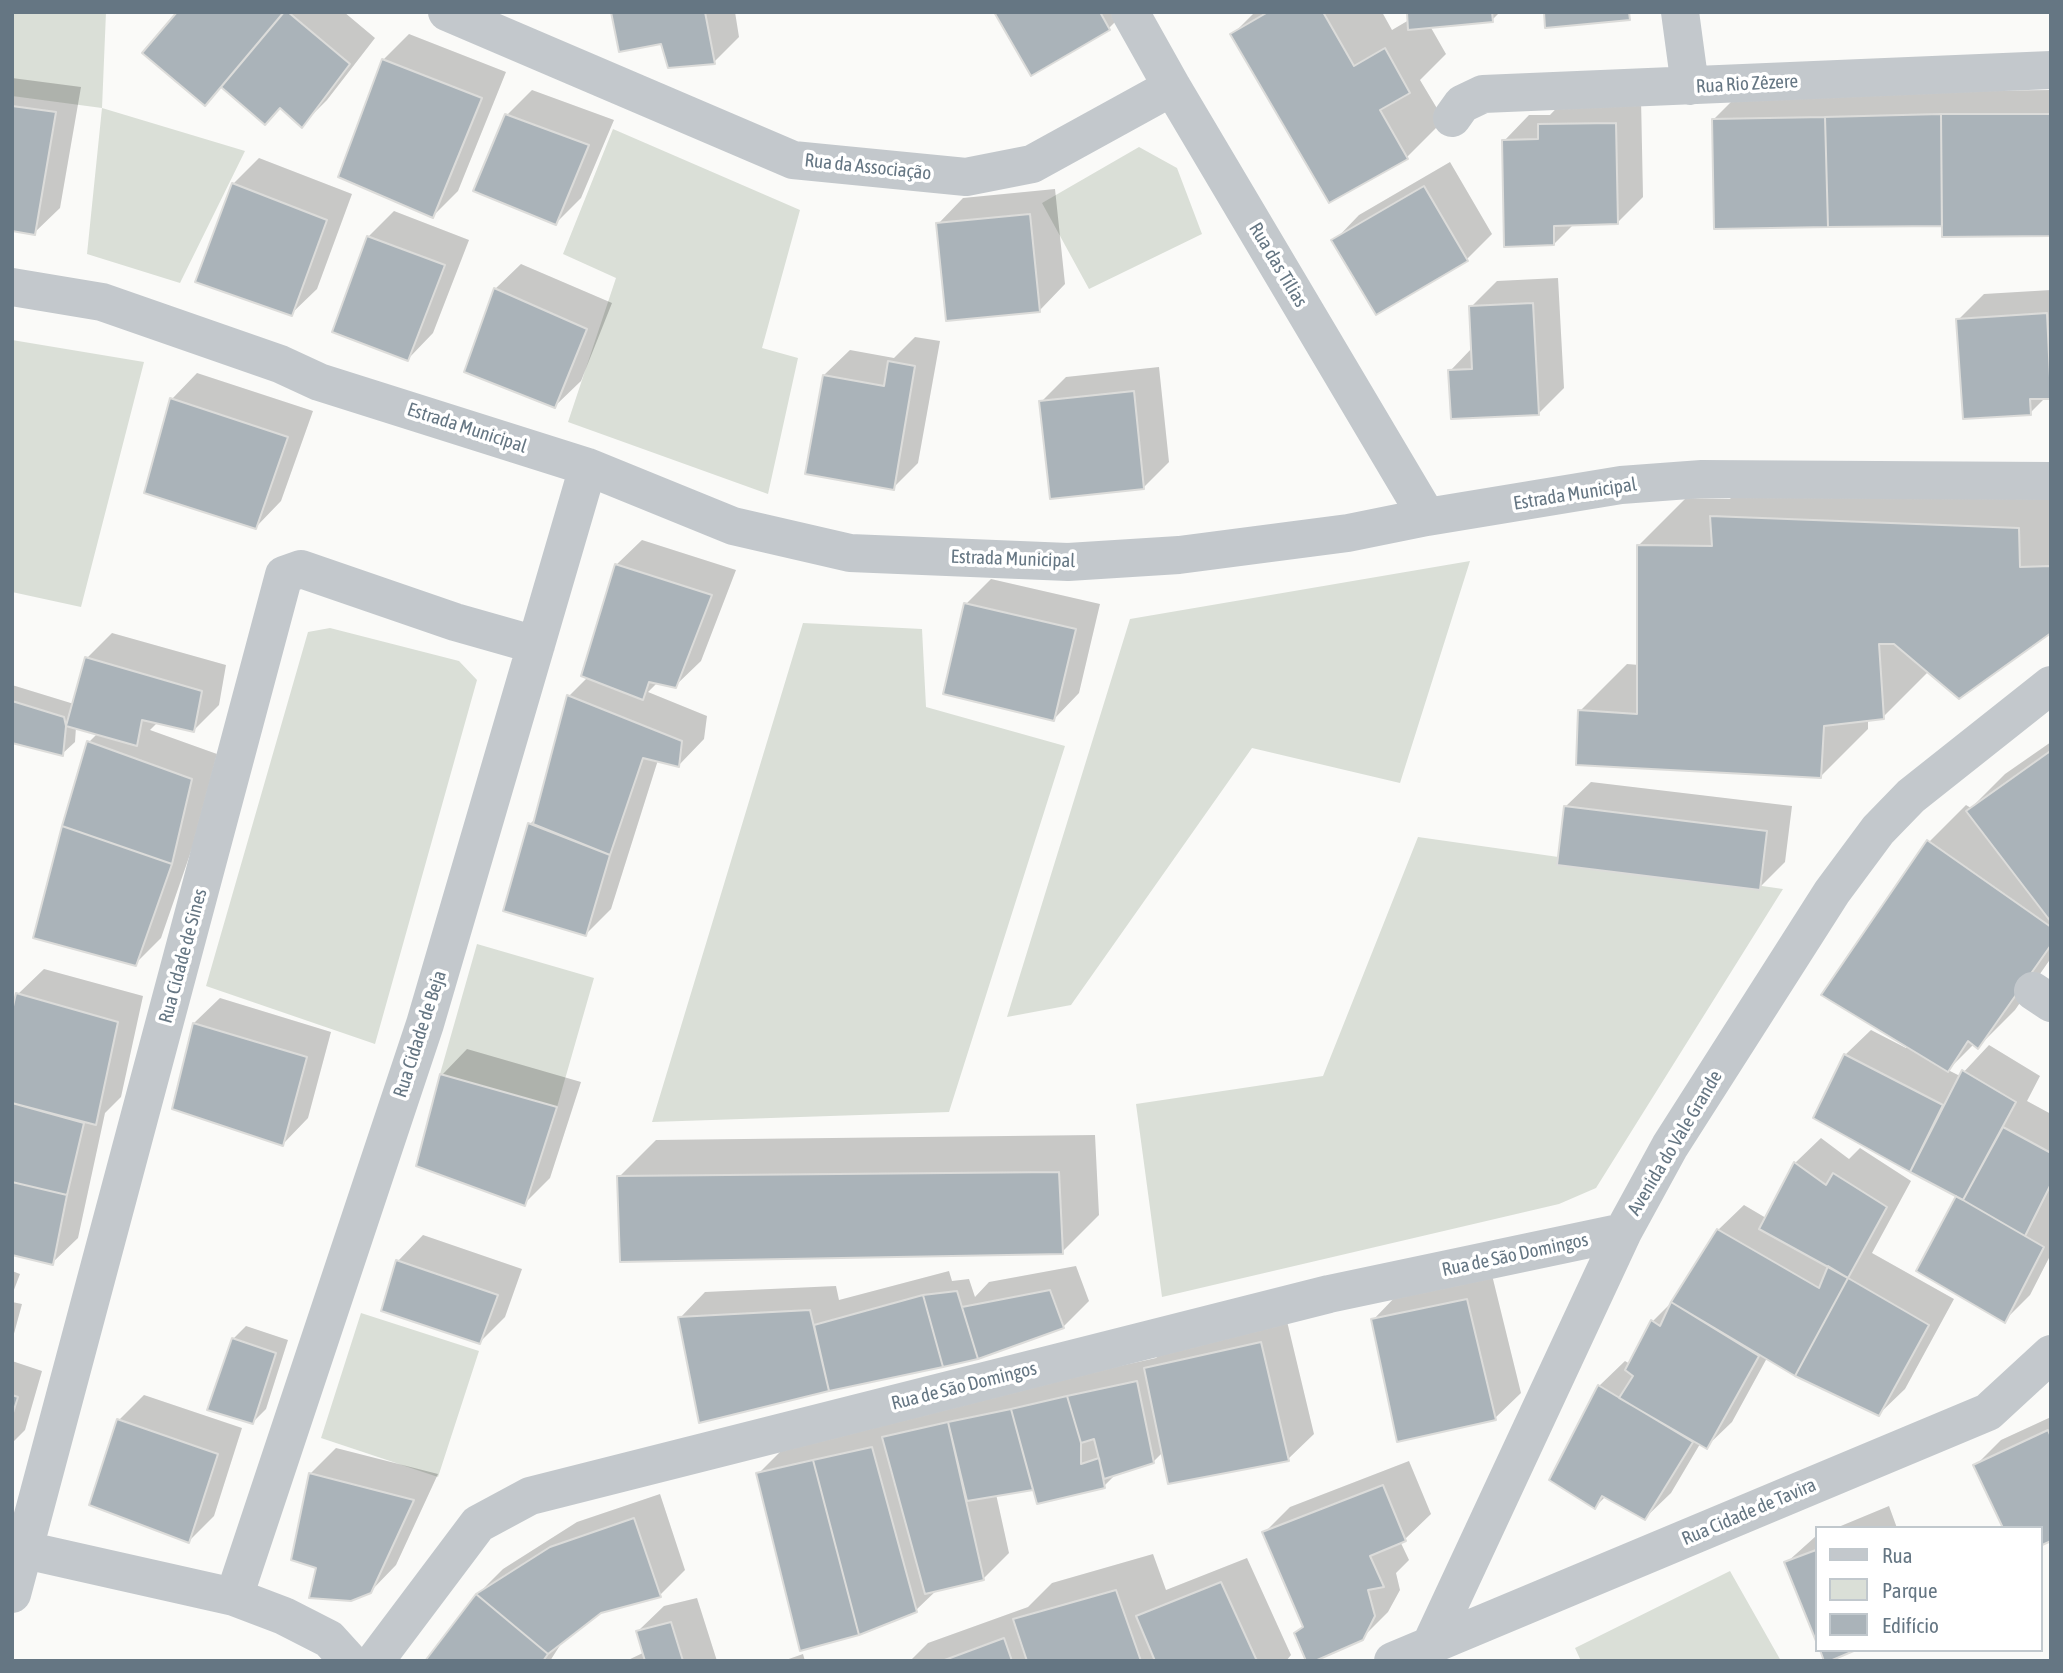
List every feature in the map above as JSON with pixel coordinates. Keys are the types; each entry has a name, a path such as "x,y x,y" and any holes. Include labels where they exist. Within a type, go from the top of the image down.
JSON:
{"street":[{"name":"Rua das Tílias","path":"1130,12 1172,88 1427,517"},
{"path":"1681,12 1690,86"},
{"name":"Rua da Associação","path":"470,17 793,160 966,177 1032,164 1172,88"},
{"name":"Rua Rio Zêzere","path":"1452,118 1462,104 1483,94 2051,70"},
{"name":"Estrada Municipal","path":"12,287 102,302 268,360 319,382 588,467 733,526 850,553 1069,562 1179,555 1348,533 1427,517 1622,485 1702,479 2051,481"},
{"name":"Rua Cidade de Beja","path":"234,1597 425,1024 588,467"},
{"name":"Rua Cidade de Sines","path":"12,1594 284,575 302,569 455,622 536,645"},
{"name":"Avenida do Vale Grande","path":"1431,1644 1623,1232 1677,1135 1832,892 1878,830 1911,796 2051,685"},
{"name":"Rua de São Domingos","path":"375,1661 478,1524 530,1496 1329,1294 1623,1232"},
{"name":"Rua Cidade de Tavira","path":"1431,1644 1988,1412 2051,1354"},
{"path":"25,1550 234,1597 284,1616 329,1639 349,1661"},
{"path":"1393,1661 1431,1644"}],"green space":[{"path":"12,12 106,12 102,108 12,96"},
{"path":"102,108 245,151 180,283 87,254"},
{"path":"613,129 800,210 762,348 798,358 768,494 568,422 616,278 563,254"},
{"path":"1139,147 1177,168 1202,234 1089,289 1042,203"},
{"path":"12,340 144,362 81,607 12,592"},
{"path":"1470,561 1400,783 1252,748 1071,1005 1007,1017 1130,619"},
{"path":"803,623 922,629 926,707 1065,746 949,1112 652,1122"},
{"path":"330,628 459,661 477,680 375,1044 206,986 308,632"},
{"path":"1418,837 1783,889 1596,1188 1559,1204 1162,1297 1136,1104 1323,1076"},
{"path":"477,944 594,978 557,1107 440,1074"},
{"path":"361,1313 479,1351 438,1477 321,1438"},
{"path":"1730,1571 1781,1661 1581,1661 1575,1648"}],"building":[{"path":"177,12 284,12 205,106 142,53"},
{"path":"284,12 288,12 350,64 302,128 280,108 265,125 221,87"},
{"path":"611,12 705,12 715,64 668,68 661,44 619,52"},
{"path":"994,12 1100,12 1110,30 1031,76"},
{"path":"1268,12 1323,12 1354,66 1385,48 1410,93 1380,110 1408,159 1329,203 1230,34"},
{"path":"1407,12 1492,12 1493,22 1408,30"},
{"path":"1544,12 1629,12 1630,20 1545,28"},
{"path":"382,59 482,98 433,218 338,177"},
{"path":"12,106 56,112 35,235 12,231"},
{"path":"505,114 589,145 556,225 473,191"},
{"path":"1941,114 2051,114 2051,236 1942,237"},
{"path":"1941,114 1942,226 1828,227 1825,117"},
{"path":"1825,117 1828,227 1714,229 1712,119"},
{"path":"1616,123 1618,224 1554,226 1554,245 1504,247 1502,140 1538,139 1538,124"},
{"path":"232,183 327,220 292,316 195,282"},
{"path":"1424,186 1468,261 1376,315 1331,240"},
{"path":"1030,214 1040,312 946,321 936,223"},
{"path":"367,236 445,265 408,361 332,332"},
{"path":"494,288 587,329 555,408 464,372"},
{"path":"1533,303 1539,415 1451,419 1448,370 1472,369 1469,306"},
{"path":"2047,313 2051,399 2030,399 2031,415 1963,419 1956,319"},
{"path":"888,361 915,366 894,490 805,474 823,375 884,386"},
{"path":"1134,391 1144,489 1050,499 1039,401"},
{"path":"170,398 288,437 256,529 144,493"},
{"path":"1710,516 2019,528 2020,567 2051,566 2051,633 1959,699 1894,644 1879,644 1884,719 1824,726 1821,778 1576,765 1578,710 1637,714 1637,545 1712,546"},
{"path":"615,564 712,595 676,688 649,682 643,700 581,676"},
{"path":"964,603 1076,629 1054,721 943,694"},
{"path":"85,657 202,691 194,732 142,720 137,746 66,726"},
{"path":"567,695 682,741 679,767 643,758 610,855 533,824"},
{"path":"12,701 64,717 66,726 63,756 12,743"},
{"path":"87,741 192,779 172,864 62,826"},
{"path":"2049,752 2051,754 2051,922 1966,811"},
{"path":"1564,806 1767,831 1760,890 1557,865"},
{"path":"528,823 610,855 586,936 503,911"},
{"path":"62,826 172,864 136,966 33,938"},
{"path":"1927,840 2051,927 2051,945 1978,1049 1968,1041 1948,1072 1821,995"},
{"path":"16,993 118,1022 96,1125 12,1103 12,1011"},
{"path":"193,1023 307,1057 283,1146 172,1109"},
{"path":"1844,1054 1943,1105 1910,1172 1813,1118"},
{"path":"1962,1070 2016,1102 1963,1200 1910,1172"},
{"path":"440,1074 557,1107 525,1206 416,1166"},
{"path":"12,1103 84,1123 67,1195 12,1182"},
{"path":"2003,1127 2051,1153 2051,1184 2025,1236 1963,1200"},
{"path":"1794,1162 1826,1185 1833,1173 1887,1207 1848,1278 1759,1229"},
{"path":"1059,1172 1063,1254 620,1262 617,1176"},
{"path":"12,1182 67,1195 53,1265 12,1255"},
{"path":"1956,1196 2044,1247 2005,1323 1916,1271"},
{"path":"1717,1229 1819,1288 1828,1266 1848,1278 1795,1376 1671,1302"},
{"path":"396,1260 498,1295 480,1344 381,1311"},
{"path":"1848,1278 1929,1325 1879,1416 1795,1376"},
{"path":"1050,1290 1064,1328 978,1359 962,1307"},
{"path":"957,1291 978,1359 943,1367 923,1295"},
{"path":"923,1295 943,1367 829,1391 814,1325"},
{"path":"1467,1299 1496,1420 1397,1442 1371,1319"},
{"path":"1671,1302 1759,1356 1707,1449 1619,1398 1633,1376 1625,1370 1651,1320 1660,1326"},
{"path":"810,1310 829,1391 699,1423 678,1317"},
{"path":"232,1338 276,1353 253,1424 207,1410"},
{"path":"1261,1342 1289,1461 1168,1484 1144,1368"},
{"path":"1137,1381 1154,1463 1104,1479 1094,1439 1081,1443 1067,1396"},
{"path":"1598,1385 1693,1442 1645,1520 1602,1496 1595,1509 1549,1480"},
{"path":"12,1395 18,1397 12,1416"},
{"path":"1067,1396 1081,1443 1081,1464 1099,1458 1105,1488 1037,1504 1011,1409"},
{"path":"1011,1409 1033,1490 967,1501 948,1422"},
{"path":"117,1419 218,1454 189,1543 89,1505"},
{"path":"948,1422 984,1580 925,1594 882,1437"},
{"path":"2048,1430 2051,1437 2051,1541 2042,1545 2042,1526 2002,1526 1973,1465"},
{"path":"872,1447 917,1612 859,1635 813,1460"},
{"path":"813,1460 859,1635 800,1651 756,1473"},
{"path":"309,1473 414,1500 371,1593 351,1601 309,1598 316,1568 291,1560"},
{"path":"1383,1485 1406,1541 1370,1556 1384,1587 1368,1590 1375,1616 1363,1640 1315,1661 1306,1661 1294,1633 1303,1627 1262,1532"},
{"path":"634,1518 661,1597 601,1613 548,1654 476,1594 550,1547"},
{"path":"1814,1551 1814,1636 1784,1562"},
{"path":"1221,1582 1257,1661 1155,1661 1136,1616"},
{"path":"1116,1590 1141,1661 1027,1661 1013,1619"},
{"path":"476,1594 548,1654 543,1661 425,1661"},
{"path":"671,1622 683,1661 645,1661 636,1631"},
{"path":"1004,1638 1012,1661 942,1661"},
{"path":"1821,1652 1851,1652 1830,1661 1824,1661"}]}
